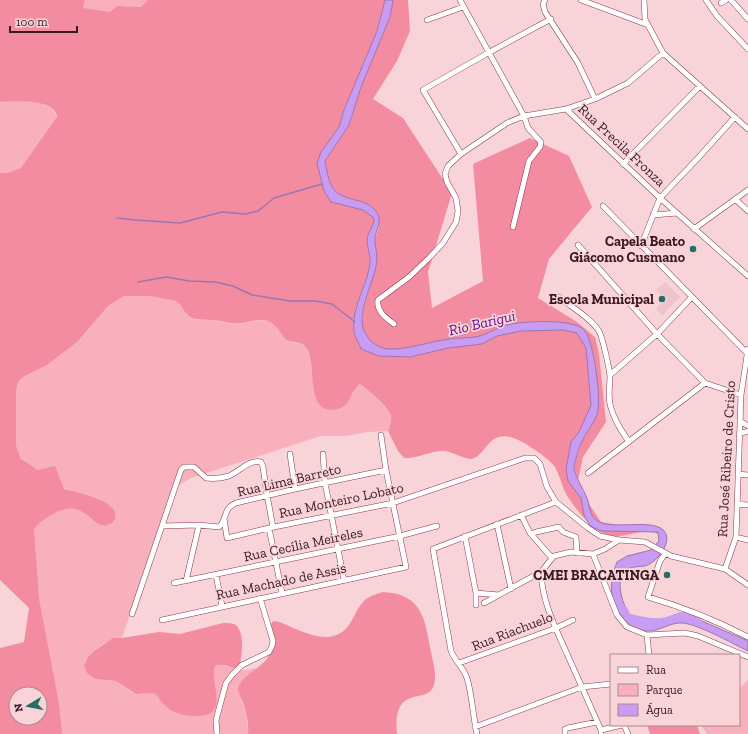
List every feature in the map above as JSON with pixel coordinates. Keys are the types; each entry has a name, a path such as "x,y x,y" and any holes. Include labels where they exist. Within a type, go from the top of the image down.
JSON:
{"street":[{"path":"460,0 524,116 528,128 541,142 540,146 529,161 513,227"},
{"path":"545,0 544,8 578,62 595,99"},
{"path":"581,0 648,25"},
{"path":"644,0 648,25 663,53 748,128"},
{"path":"706,0 718,16 748,49"},
{"path":"731,0 748,19"},
{"path":"427,20 463,7"},
{"path":"461,154 423,90 488,52 551,19"},
{"path":"394,324 379,310 377,305 378,300 409,277 429,258 443,243 456,222 458,211 456,198 446,182 445,174 448,166 461,154 507,123 524,116 566,109 595,99 628,83 663,53"},
{"path":"623,164 700,86"},
{"name":"Rua Precila Fronza","path":"566,109 676,213 748,276"},
{"path":"641,246 660,198 735,117"},
{"path":"694,229 748,190"},
{"path":"735,199 748,211"},
{"path":"603,206 691,298 747,351"},
{"path":"653,215 676,213"},
{"path":"578,246 657,334 705,383 741,395"},
{"path":"559,297 590,322 598,331 603,341 610,375 608,389 610,405 618,426 629,442"},
{"path":"610,375 657,334 691,298"},
{"name":"Rua José Ribeiro de Cristo","path":"725,569 736,537 741,395 746,375 747,351"},
{"path":"588,473 705,383"},
{"path":"740,421 748,426"},
{"path":"739,434 748,431"},
{"path":"381,435 392,503 400,536"},
{"path":"290,454 296,489"},
{"path":"323,454 325,483 344,580"},
{"name":"Rua Monteiro Lobato","path":"224,518 227,538 271,527 392,503 525,458 534,458 540,464 547,487 556,502"},
{"path":"132,614 181,470 188,466 194,467 206,478 229,476 254,462 261,462 267,495 275,562 282,593"},
{"name":"Rua Lima Barreto","path":"162,526 199,525 218,527 221,525 228,508 232,505 267,495 386,470"},
{"path":"738,474 748,476"},
{"path":"477,734 468,680 451,651 433,549 556,502 600,536 619,540 645,542 664,553 725,569 748,585"},
{"path":"737,504 748,505"},
{"path":"521,515 531,534 552,558"},
{"path":"497,524 511,589"},
{"path":"186,581 199,525"},
{"name":"Rua Cecília Meireles","path":"174,583 400,536 437,526"},
{"path":"531,534 559,527 563,532 576,537 577,553"},
{"name":"Rua Machado de Assis","path":"162,620 406,566 400,536"},
{"path":"465,536 476,593 476,605"},
{"path":"736,537 748,540"},
{"path":"484,603 541,572 554,556 577,553 593,554 605,549 619,540"},
{"path":"664,553 648,597 673,604 718,622 748,637"},
{"path":"593,554 617,615 627,627 647,635 685,633 698,636 748,657"},
{"path":"541,572 545,599 601,732 620,726"},
{"path":"216,574 222,606"},
{"path":"476,593 500,595"},
{"path":"218,734 216,720 226,683 242,665 269,652 272,646 273,641 260,598"},
{"name":"Rua Riachuelo","path":"459,663 556,628 573,620"},
{"path":"647,635 649,654"},
{"path":"475,726 582,687 610,684"},
{"path":"565,734 565,730 568,728 597,722"}],"shaded area":[{"path":"0,0 85,0 83,8 110,12 117,6 141,7 148,0 387,0 385,15 344,110 339,127 331,139 327,158 349,125 361,87 390,17 393,0 408,0 410,31 397,61 373,99 403,118 452,193 428,272 432,308 483,281 473,164 530,138 569,156 592,207 549,259 538,298 577,322 595,337 599,354 606,422 583,457 578,480 574,466 581,443 587,433 567,460 585,498 601,522 630,527 655,526 663,530 665,535 647,531 623,536 613,536 595,528 583,516 564,490 559,475 552,463 541,454 515,438 503,436 497,438 492,441 477,457 472,459 443,451 404,458 398,451 388,431 391,422 389,412 373,394 360,384 355,389 347,404 344,406 339,409 332,410 322,407 317,400 314,390 310,358 307,349 302,344 287,340 271,322 258,320 234,323 195,319 188,316 176,301 151,296 124,296 108,306 72,346 47,365 23,377 18,382 16,392 16,445 21,459 38,470 55,466 64,489 87,495 105,502 115,512 115,519 108,525 102,525 81,511 73,509 64,510 45,519 34,530 39,599 59,704 62,734 0,734 0,648 24,642 29,608 0,580 0,173 7,173 21,168 57,117 55,111 49,106 33,102 0,102","holes":["374,224 379,226 375,240 377,260 363,310 363,331 374,345 387,350 406,349 390,353 360,347 355,310 369,271 370,257 372,255 372,227","531,322 565,323 584,330 557,330 520,326"]},
{"path":"665,282 680,297 662,316 656,309 664,298 656,290"},
{"path":"383,592 396,594 407,598 414,603 420,611 427,629 435,673 434,685 430,691 405,701 400,707 397,718 397,734 248,734 247,715 238,689 243,680 268,657 271,646 270,626 273,621 281,622 293,628 320,637 337,635 348,627 357,610 366,599"},
{"path":"223,623 236,625 241,634 242,653 239,670 224,665 215,666 214,676 217,696 216,706 213,711 202,716 174,712 165,706 154,693 136,694 116,681 95,679 87,673 84,666 88,657 94,651 113,638 159,632 180,634"},
{"path":"647,726 697,726 700,734 650,734"}],"green space":[{"path":"85,0 173,0 143,6 125,6 111,17 81,15"},
{"path":"23,100 40,103 50,107 56,115 57,121 25,167 7,173 0,173 0,102"},
{"path":"142,294 177,301 189,317 197,320 212,320 232,324 263,320 269,321 274,324 282,335 293,342 302,344 306,347 310,357 315,395 349,400 355,388 360,384 369,389 378,397 390,412 391,422 388,431 368,432 345,436 321,436 191,478 179,485 169,503 122,638 108,641 88,657 95,679 116,681 132,692 141,694 154,693 173,711 182,714 202,716 214,680 213,672 215,666 224,665 240,670 256,668 241,682 238,692 247,715 248,734 57,734 48,687 33,543 35,529 44,518 67,509 79,510 97,523 104,525 109,525 116,517 114,511 109,505 95,497 59,487 21,459 16,445 16,392 18,382 23,377 47,365 78,341 108,306 124,296"},
{"path":"748,680 748,734 707,734 702,726 740,726 740,688"}],"water":[{"path":"385,0 393,0 390,17 361,87 349,125 325,161 329,179 333,188 344,197 366,203 371,206 379,218 375,239 377,260 376,268 363,311 362,320 365,332 369,339 376,345 384,348 397,349 448,339 475,337 484,335 504,326 524,322 559,322 578,326 584,330 588,336 594,358 598,385 598,408 597,415 580,447 574,467 587,498 591,513 596,520 613,525 657,526 664,531 667,538 663,551 653,562 645,566 629,568 622,576 620,581 621,594 630,617 643,622 661,624 681,616 695,618 748,641 748,651 695,626 676,623 652,631 641,630 634,628 619,614 614,602 611,587 617,562 627,556 651,550 659,541 658,532 601,531 590,526 584,515 581,498 568,481 566,469 571,442 579,432 591,405 586,348 577,333 563,330 521,331 497,336 482,344 448,348 410,357 379,356 361,349 354,332 354,323 357,306 370,263 367,238 374,218 363,210 331,202 324,191 317,163 321,152 339,127 344,110 377,31"}],"waterway":[{"path":"117,218 180,223 222,212 246,214 258,211 274,198 322,184"},
{"path":"138,282 166,277 189,281 215,282 233,286 252,295 290,301 315,301 332,304 355,322"},
{"name":"Rio Barigui","path":"624,610 627,617 644,621 662,622 683,616 692,618 698,622"}],"place":[{"name":"Capela Beato Giácomo Cusmano","path":"693,249"},
{"name":"Escola Municipal","path":"662,299"},
{"name":"CMEI BRACATINGA","path":"667,575"}]}
